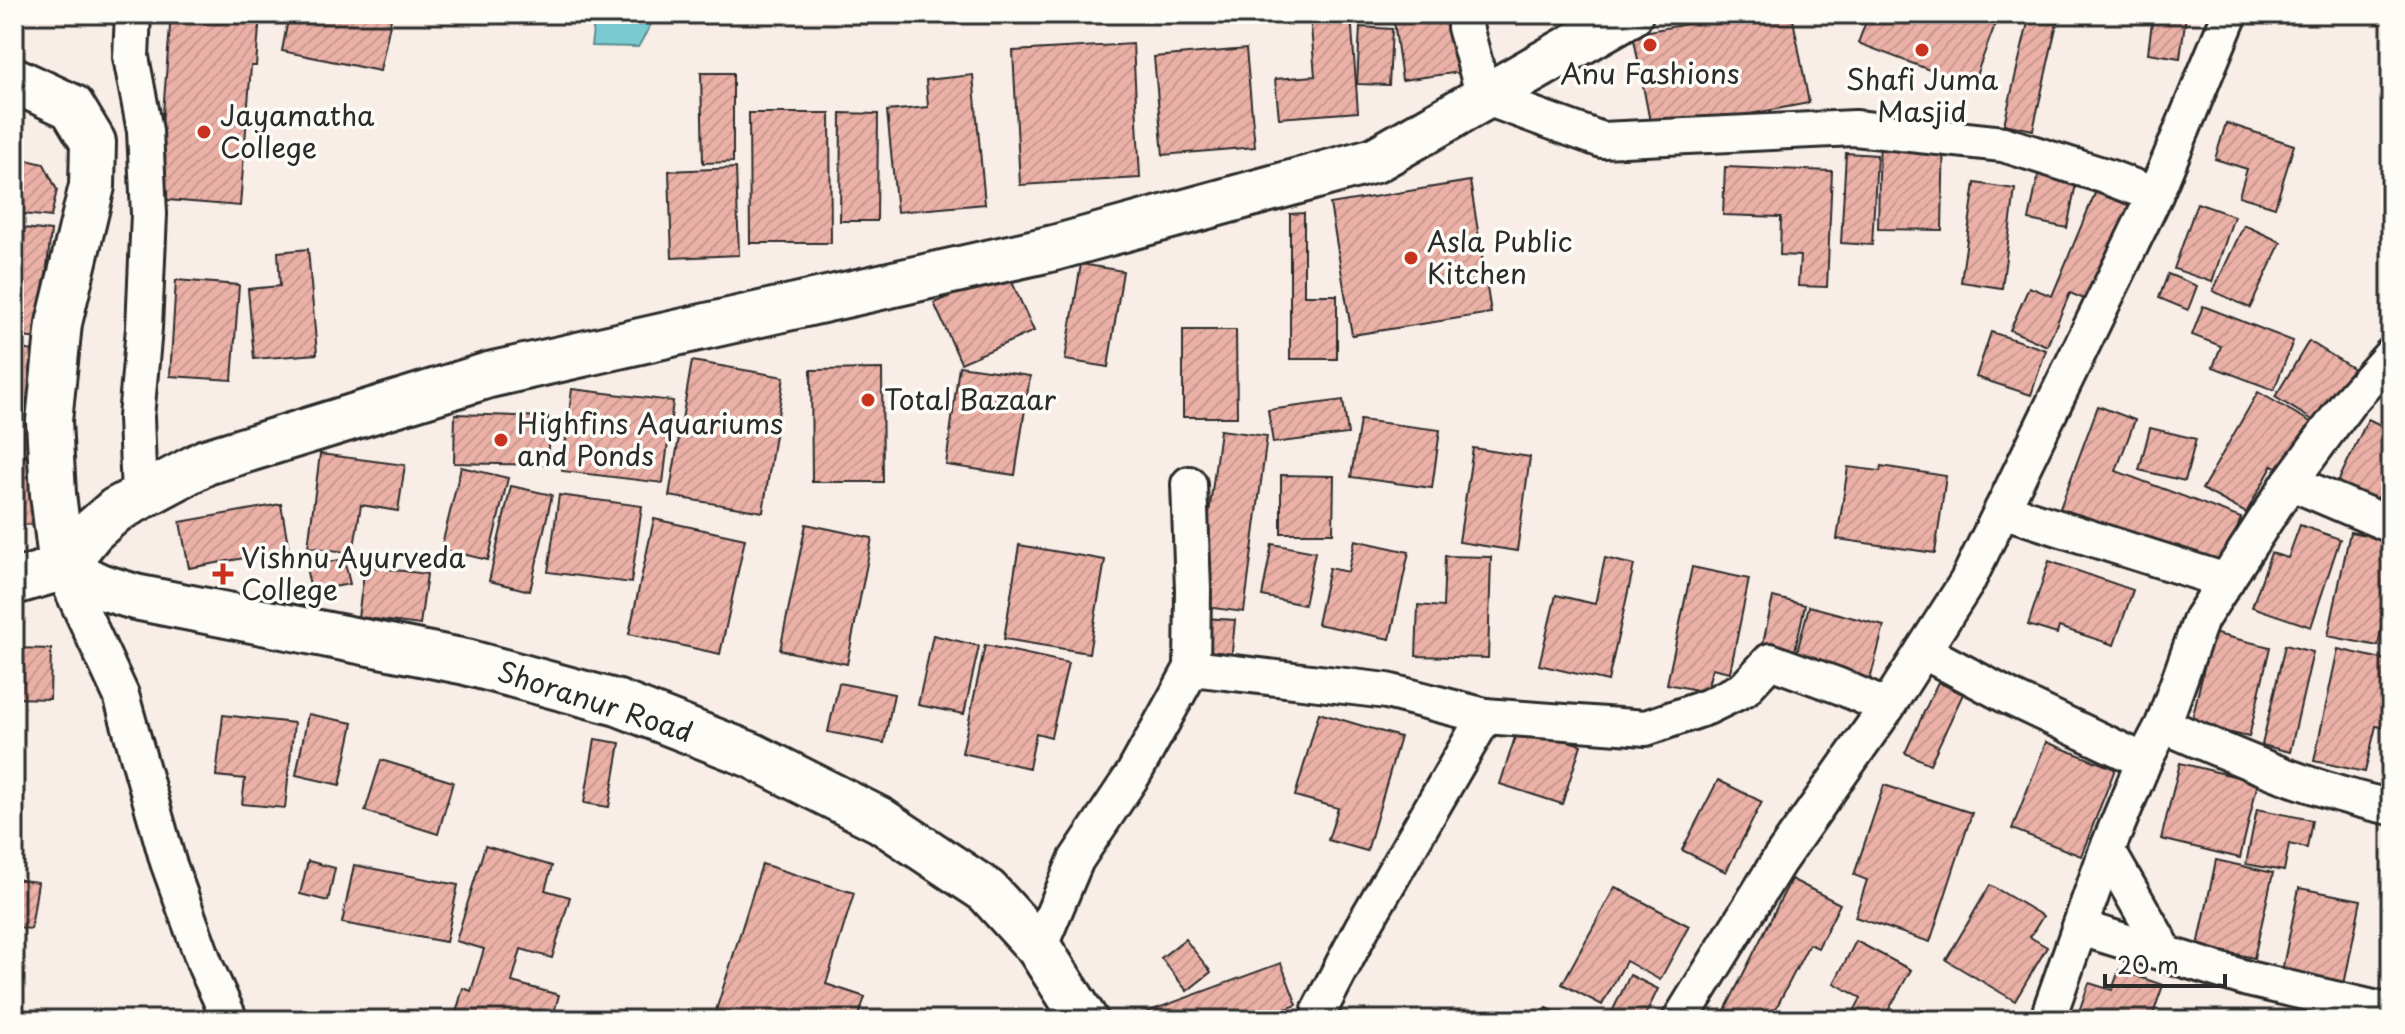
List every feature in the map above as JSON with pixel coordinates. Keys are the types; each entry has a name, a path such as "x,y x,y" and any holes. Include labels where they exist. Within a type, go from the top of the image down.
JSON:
{"street":[{"path":"99,584 136,417 144,328 149,214 145,131 131,57 133,14"},
{"path":"1464,14 1484,97"},
{"path":"116,513 206,462 489,375 1054,248 1375,160 1630,14"},
{"path":"1680,1020 1778,862 1887,707 1967,582 2155,195 2230,14"},
{"path":"14,80 72,107 93,142 92,186 59,323 49,421 53,494 99,584 121,695 168,862 206,967 230,1020"},
{"path":"1484,97 1602,140 1855,128 2003,144 2155,195"},
{"path":"2051,1009 2107,850 2144,761 2163,725 2201,619 2290,482 2349,402 2391,355"},
{"path":"2290,482 2391,525"},
{"path":"1039,948 1076,860 1134,773 1192,668 1189,484"},
{"path":"2002,510 2226,581"},
{"name":"Shoranur Road","path":"14,582 99,584 466,662 633,709 751,755 880,820 987,891 1039,948 1085,1020"},
{"path":"1923,651 2011,698 2144,761"},
{"path":"1192,668 1387,691 1485,716 1646,728 1707,707 1744,689 1770,661 1887,707"},
{"path":"1320,1009 1362,928 1485,716"},
{"path":"2163,725 2258,766 2362,801 2391,807"},
{"path":"2107,850 2166,953"},
{"path":"2081,928 2248,979 2391,1012"}],"water":[{"path":"595,14 657,14 638,47 591,46"}],"building":[{"name":"Jayamatha College","path":"171,14 260,14 256,66 251,66 240,206 156,199"},
{"path":"289,14 392,14 380,71 282,51"},
{"path":"1310,14 1351,14 1358,112 1279,118 1275,79 1315,76"},
{"path":"1356,14 1388,14 1388,23 1356,23"},
{"path":"1393,14 1453,14 1461,72 1402,80"},
{"path":"1741,14 1792,14 1809,103 1652,132 1633,34"},
{"name":"Shafi Juma Masjid","path":"1869,14 1999,14 1972,86 1858,43"},
{"path":"2030,14 2059,14 2033,130 2004,124"},
{"path":"2153,14 2186,16 2180,58 2148,53"},
{"path":"1360,27 1392,29 1389,85 1357,84"},
{"path":"1133,44 1140,178 1020,185 1013,51"},
{"path":"1246,49 1255,147 1163,155 1154,57"},
{"path":"701,73 733,73 733,162 703,163"},
{"path":"973,75 985,204 897,212 887,111 928,107 926,80"},
{"path":"749,113 830,113 831,243 750,243"},
{"path":"841,113 878,114 877,221 840,221"},
{"path":"2226,123 2294,145 2275,207 2239,196 2247,169 2215,159"},
{"path":"1880,127 1944,128 1942,230 1878,229"},
{"path":"2045,141 2083,149 2067,228 2029,220"},
{"path":"1846,153 1877,155 1872,245 1841,243"},
{"path":"14,157 44,164 57,190 51,217 14,213"},
{"path":"1725,167 1832,171 1827,287 1798,286 1800,256 1780,255 1781,217 1723,215"},
{"path":"736,168 739,255 672,258 669,171"},
{"name":"Asla Public Kitchen","path":"1470,181 1491,313 1352,335 1330,204"},
{"path":"2100,181 2141,198 2096,304 2070,293 2047,346 2010,330 2029,287 2052,296"},
{"path":"1975,183 2015,189 2002,288 1961,282"},
{"path":"2197,203 2234,216 2212,282 2174,269"},
{"path":"1304,213 1304,295 1337,295 1337,359 1290,359 1290,214"},
{"path":"2244,225 2281,242 2250,308 2213,291"},
{"path":"14,227 51,231 39,339 14,336"},
{"path":"308,249 317,354 254,359 248,289 280,286 278,252"},
{"path":"1081,264 1123,271 1108,367 1065,360"},
{"path":"1007,271 1034,331 961,363 934,303"},
{"path":"2168,274 2197,286 2188,310 2159,298"},
{"path":"176,280 239,285 232,380 170,376"},
{"path":"2203,306 2293,341 2274,390 2213,367 2221,346 2192,335"},
{"path":"1183,330 1236,330 1237,417 1183,417"},
{"path":"1991,332 2046,350 2031,395 1976,377"},
{"path":"2309,341 2354,369 2319,424 2275,397"},
{"path":"14,348 40,352 33,400 14,397"},
{"path":"692,361 784,377 763,512 669,496"},
{"path":"959,366 1030,376 1015,475 946,465"},
{"path":"882,369 883,482 812,482 811,370"},
{"path":"572,389 673,401 663,483 562,471"},
{"path":"2258,392 2316,425 2288,474 2273,465 2246,513 2202,489"},
{"path":"1343,400 1348,434 1273,443 1268,410"},
{"path":"14,401 35,404 26,455 14,453"},
{"path":"2098,406 2135,420 2116,471 2241,518 2222,572 2059,511"},
{"name":"Highfins Aquariums and Ponds","path":"455,414 548,417 548,465 454,463"},
{"path":"2368,419 2391,430 2391,470 2374,506 2335,488"},
{"path":"1360,420 1440,430 1432,488 1351,477"},
{"path":"2150,428 2196,439 2185,481 2139,470"},
{"path":"1220,430 1267,436 1244,612 1197,606"},
{"path":"1473,448 1530,457 1517,551 1459,542"},
{"path":"320,454 405,465 398,511 361,505 353,553 308,547"},
{"path":"14,456 40,458 37,525 14,524"},
{"path":"1881,466 1946,476 1935,553 1837,539 1848,467 1880,471"},
{"path":"461,467 508,478 488,560 441,549"},
{"path":"1281,475 1334,476 1333,533 1281,533"},
{"path":"511,486 552,495 530,591 489,581"},
{"path":"559,495 642,506 631,583 548,572"},
{"path":"281,504 289,550 189,568 180,522"},
{"path":"654,519 745,539 720,654 629,634"},
{"path":"806,524 872,538 847,664 780,650"},
{"path":"2300,525 2340,539 2311,627 2252,607 2271,553 2288,558"},
{"path":"2350,532 2391,540 2391,580 2378,646 2328,636"},
{"path":"1355,540 1409,552 1390,639 1317,624 1329,568 1348,572"},
{"path":"1272,544 1315,552 1304,605 1262,596"},
{"path":"1019,545 1105,560 1089,653 1004,639"},
{"path":"1445,556 1491,557 1488,658 1416,656 1418,605 1443,607"},
{"path":"1605,558 1634,565 1608,681 1539,665 1556,595 1595,604"},
{"path":"344,559 350,584 311,591 306,567"},
{"path":"2049,561 2133,590 2114,645 2059,627 2057,634 2028,625"},
{"path":"365,566 427,574 420,625 358,617"},
{"path":"1692,567 1749,579 1730,672 1712,668 1707,692 1667,684"},
{"path":"1773,597 1805,605 1794,655 1762,648"},
{"path":"1809,606 1884,626 1870,680 1795,660"},
{"path":"1204,618 1235,620 1231,662 1201,660"},
{"path":"2212,633 2270,647 2249,737 2191,724"},
{"path":"933,635 979,646 964,714 918,705"},
{"path":"985,645 1068,663 1051,737 1036,733 1029,768 962,753"},
{"path":"2285,645 2313,652 2290,752 2262,745"},
{"path":"14,648 51,649 50,699 14,698"},
{"path":"2338,649 2391,661 2391,729 2376,726 2365,772 2314,761"},
{"path":"1938,682 1963,694 1930,764 1905,753"},
{"path":"839,683 894,694 884,743 828,732"},
{"path":"1319,713 1400,737 1367,851 1328,840 1338,808 1295,796"},
{"path":"308,714 353,723 340,785 296,775"},
{"path":"223,715 294,723 285,808 242,804 245,779 216,776"},
{"path":"1519,725 1581,745 1562,804 1500,784"},
{"path":"595,739 620,743 609,807 584,803"},
{"path":"2046,742 2115,769 2081,856 2012,829"},
{"path":"381,760 453,782 438,834 365,811"},
{"path":"2180,763 2258,782 2240,858 2161,839"},
{"path":"1718,780 1762,802 1726,872 1682,850"},
{"path":"1884,785 1972,813 1930,942 1855,917 1867,880 1854,875"},
{"path":"2257,809 2312,820 2307,848 2289,844 2284,871 2246,864"},
{"path":"485,846 552,866 545,890 570,897 552,958 521,949 512,982 559,995 552,1020 454,1020 463,988 471,991 484,949 456,941"},
{"path":"2216,860 2273,873 2254,958 2198,946"},
{"path":"308,861 335,868 328,901 300,894"},
{"path":"762,864 854,893 826,984 865,997 857,1020 713,1020"},
{"path":"354,865 458,885 446,942 342,923"},
{"path":"14,879 38,882 31,929 14,927"},
{"path":"1791,879 1840,904 1818,948 1809,944 1770,1020 1720,1020"},
{"path":"1990,885 2043,916 2030,937 2047,947 2015,1001 1946,960"},
{"path":"1615,887 1689,926 1660,980 1626,961 1602,1005 1562,984"},
{"path":"2299,888 2361,900 2342,995 2280,981"},
{"path":"1185,939 1211,972 1187,991 1161,958"},
{"path":"1856,941 1911,970 1883,1020 1866,1020 1853,1013 1861,998 1834,983"},
{"path":"1281,963 1297,1005 1257,1020 1150,1020 1147,1012"},
{"path":"2119,970 2163,985 2151,1020 2076,1020 2089,983 2112,990"},
{"path":"1630,975 1658,989 1643,1020 1608,1020"},
{"path":"1547,1008 1572,1020 1540,1020"}],"place":[{"name":"Anu Fashions","path":"1650,45"},
{"name":"Shafi Juma Masjid","path":"1922,50"},
{"name":"Jayamatha College","path":"204,132"},
{"name":"Asla Public Kitchen","path":"1411,258"},
{"name":"Total Bazaar","path":"868,400"},
{"name":"Highfins Aquariums and Ponds","path":"501,440"},
{"name":"Vishnu Ayurveda College","path":"223,574"}]}
